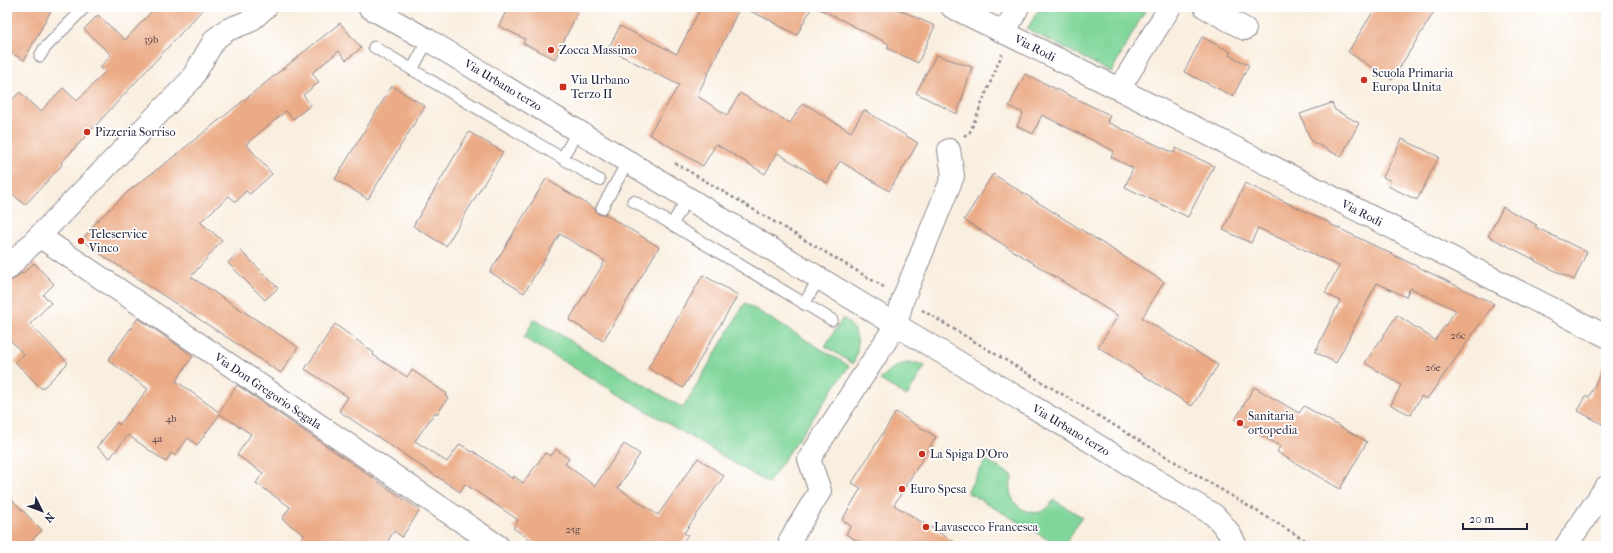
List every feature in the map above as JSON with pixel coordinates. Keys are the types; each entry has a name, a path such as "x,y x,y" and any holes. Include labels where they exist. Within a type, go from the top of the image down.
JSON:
{"street":[{"path":"7,269 191,80 215,39 227,30 250,21 266,7"},
{"name":"Via Urbano terzo","path":"369,7 428,40 896,325 1214,515 1222,522 1236,546"},
{"name":"Via Rodi","path":"952,7 1119,89 1606,336"},
{"path":"1005,32 1018,7"},
{"path":"1119,89 1170,7"},
{"path":"1205,7 1245,29"},
{"path":"790,540 820,491 809,459 896,325 903,299 953,176 949,150"},
{"name":"Via Don Gregorio Segala","path":"39,236 498,546"},
{"path":"1566,546 1606,487"}],"lane":[{"path":"40,56 44,49 85,7"},
{"path":"412,70 428,40"},
{"path":"374,47 599,180"},
{"path":"562,158 578,131"},
{"path":"602,208 628,161"},
{"path":"672,224 688,198"},
{"path":"633,201 832,320"},
{"path":"804,304 819,278"}],"path":[{"path":"949,150 970,132 1003,53 1005,32"},
{"path":"675,162 1310,543 1308,546"}],"green space":[{"path":"1040,7 1147,7 1111,72 1027,29"},
{"path":"745,303 849,366 768,483 524,338 534,319 683,408"},
{"path":"843,318 852,328 857,339 858,345 853,364 825,346"},
{"path":"907,363 917,363 925,366 907,396 880,380 892,369"},
{"path":"986,460 1013,476 1010,487 1011,495 1017,505 1022,509 1039,512 1049,507 1054,500 1082,517 1064,546 1059,546 967,492"}],"building":[{"path":"7,7 53,7 24,60 7,51"},
{"path":"156,7 205,7 61,163 62,165 25,205 7,189 7,105 20,92 40,112 63,88 77,101 105,72 100,67 111,55 84,29 98,15 125,40"},
{"path":"508,7 580,7 555,59 523,43 525,39 499,26"},
{"path":"701,7 740,7 697,96 727,115 740,93 790,123 803,103 851,132 864,110 918,143 889,191 840,161 827,183 777,153 765,174 716,144 703,166 649,134 679,85 608,49 620,26 677,54"},
{"path":"741,7 812,7 797,35 772,21"},
{"path":"816,7 893,7 935,26 918,63 887,48 889,44"},
{"path":"1376,7 1437,7 1392,80 1348,52"},
{"path":"340,23 361,48 346,60 339,51 312,73 319,82 303,95 311,105 293,119 286,111 246,144 272,174 250,194 246,191 236,202 229,196 200,222 222,240 191,277 298,347 281,373 108,259 82,240 97,221 131,189 167,162"},
{"path":"1202,37 1231,52 1229,55 1249,65 1233,96 1184,72"},
{"path":"936,55 972,67 957,114 916,93"},
{"path":"1025,74 1110,115 1107,122 1174,153 1176,148 1214,166 1188,217 1125,187 1133,168 1111,157 1114,151 1042,115 1033,134 1017,126 1023,113 1009,106"},
{"path":"392,86 425,106 368,199 335,179"},
{"path":"1332,103 1335,110 1359,123 1341,157 1311,141 1300,114"},
{"path":"469,132 503,152 446,246 413,226"},
{"path":"1402,139 1439,157 1417,200 1388,186 1391,181 1383,177"},
{"path":"993,174 1164,282 1142,318 1218,365 1192,406 1098,347 1118,316 964,220"},
{"path":"546,179 595,209 598,214 605,214 659,247 603,341 569,320 605,261 560,234 524,293 490,272"},
{"path":"1245,183 1494,304 1427,399 1421,396 1411,415 1391,405 1401,385 1365,363 1397,315 1435,340 1456,310 1410,288 1406,297 1377,283 1336,363 1315,352 1340,301 1325,293 1339,266 1258,228 1251,243 1223,230"},
{"path":"1503,207 1537,225 1535,227 1587,252 1574,280 1488,236"},
{"path":"240,250 278,288 265,300 228,263"},
{"path":"34,263 54,284 43,295 51,303 30,324 68,363 42,389 15,362 24,354 7,337 7,282 16,278 21,273 22,274"},
{"path":"703,275 738,295 683,388 648,368"},
{"path":"138,318 193,356 176,381 219,412 237,385 420,510 402,537 394,531 385,546 296,546 304,535 282,519 290,507 256,483 263,473 237,455 251,434 220,414 197,445 188,438 175,456 171,453 166,462 128,435 110,458 97,447 117,422 119,425 148,389 108,360"},
{"path":"335,324 374,353 373,355 407,377 412,370 447,394 445,396 448,398 437,414 435,412 415,441 447,462 460,444 472,452 473,451 513,479 514,476 523,483 545,453 551,456 556,449 569,459 565,464 595,486 624,444 640,454 618,488 658,515 698,458 724,476 684,533 688,535 680,546 540,546 513,528 518,520 495,504 465,484 460,492 339,411 348,397 305,369"},
{"path":"1606,361 1606,426 1578,411 1586,396 1589,397"},
{"path":"1254,387 1299,413 1304,406 1367,442 1340,489 1277,452 1280,446 1235,420"},
{"path":"896,412 936,437 894,505 961,546 866,546 846,534 851,526 842,520 861,488 852,483"},
{"path":"7,495 42,530 26,546 7,546"}],"place":[{"name":"Zocca Massimo","path":"551,50"},
{"name":"Scuola Primaria Europa Unita","path":"1364,80"},
{"name":"Via Urbano Terzo II","path":"563,87"},
{"name":"Pizzeria Sorriso","path":"87,132"},
{"name":"Teleservice Vinco","path":"81,241"},
{"name":"Sanitaria ortopedia","path":"1240,423"},
{"name":"La Spiga D'Oro","path":"922,454"},
{"name":"Euro Spesa","path":"902,489"},
{"name":"Lavasecco Francesca","path":"926,527"}]}
